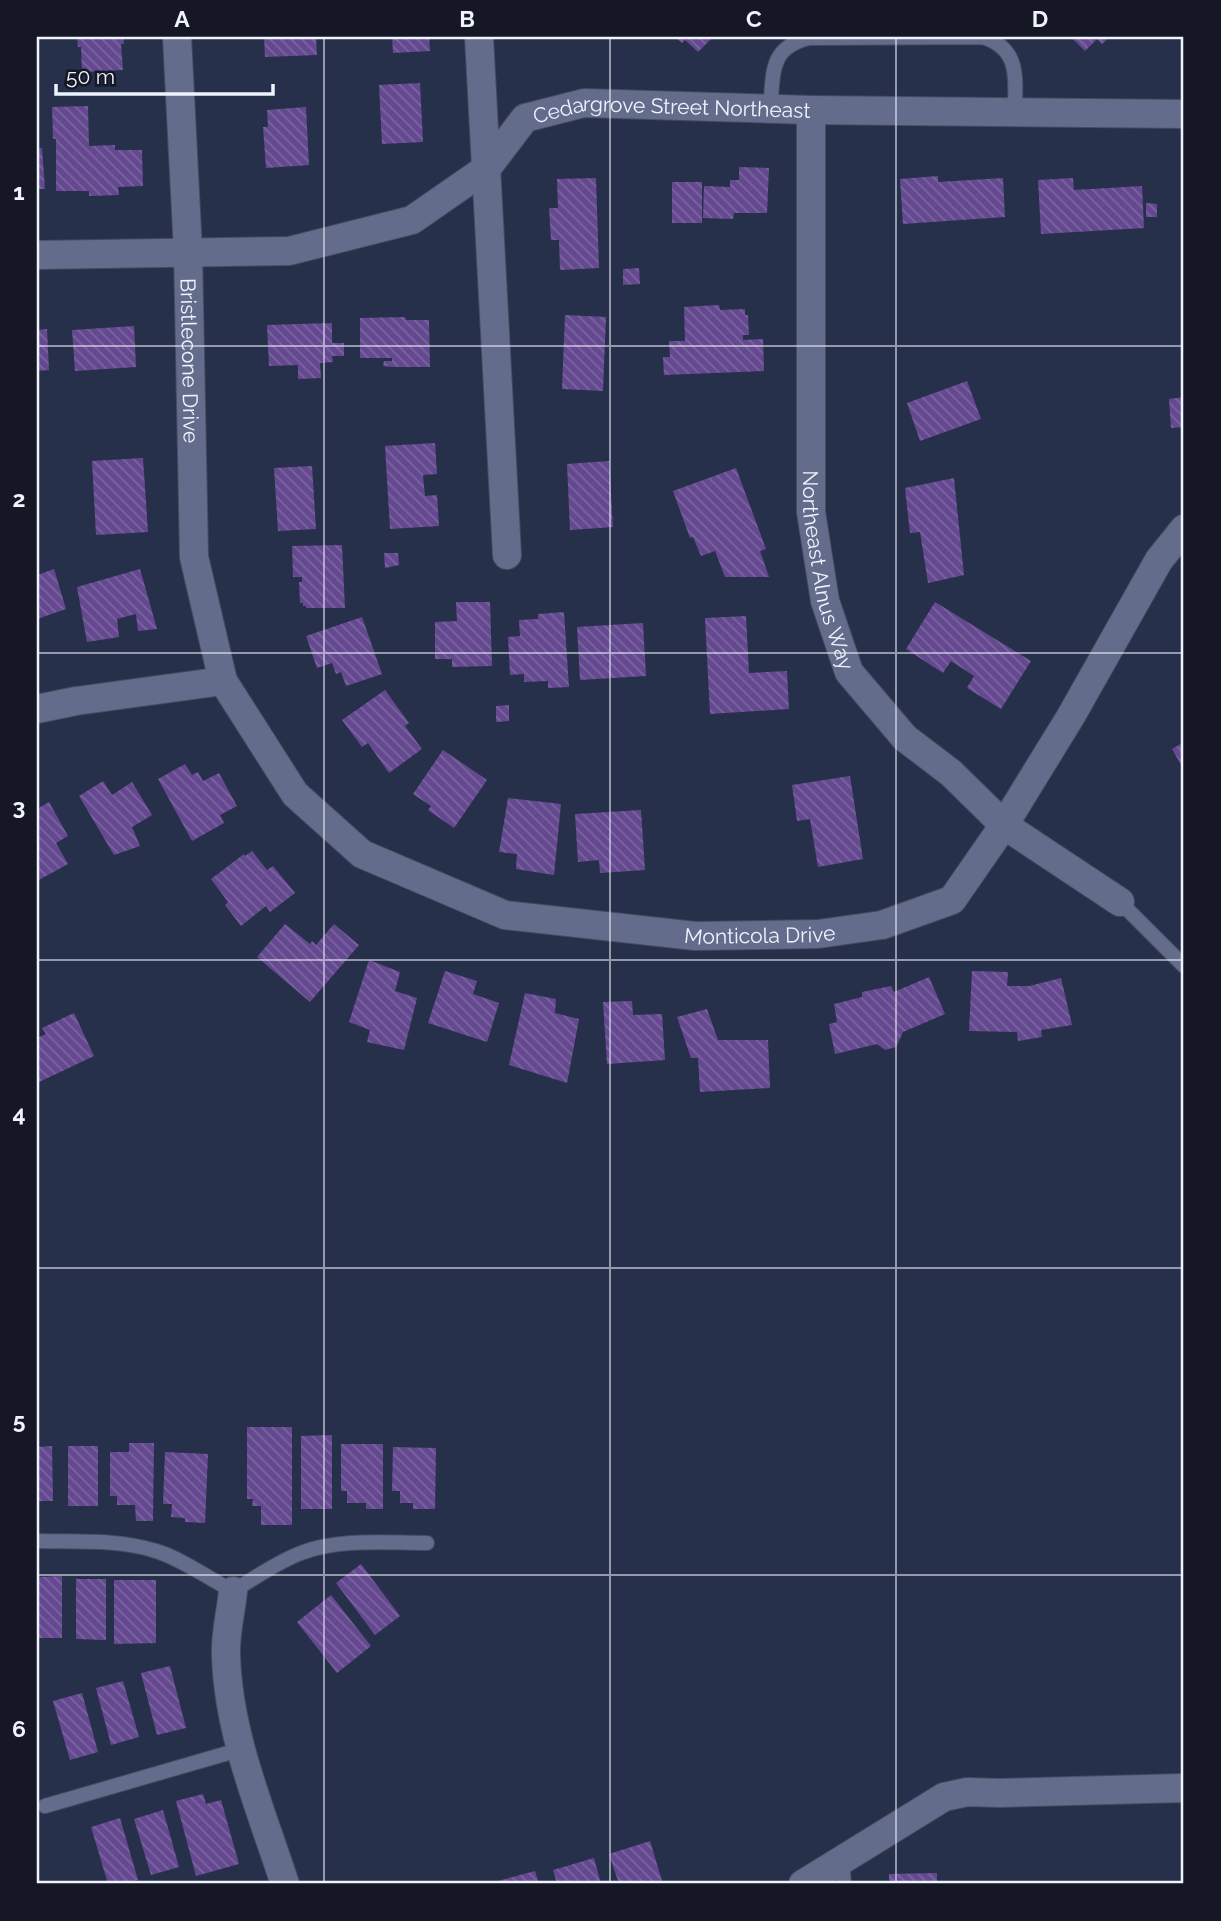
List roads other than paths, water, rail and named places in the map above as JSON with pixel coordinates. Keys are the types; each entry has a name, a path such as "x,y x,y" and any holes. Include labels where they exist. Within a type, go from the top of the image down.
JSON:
{"street":[{"name":"Bristlecone Drive","path":"177,37 188,251 194,557 223,681"},
{"path":"479,37 508,555"},
{"name":"Cedargrove Street Northeast","path":"37,255 289,251 412,220 487,167 524,118 584,103 811,110 1184,114"},
{"name":"Northeast Alnus Way","path":"811,110 811,512 825,601 849,672 905,738 951,773 1004,825 1120,902"},
{"name":"Monticola Drive","path":"223,681 295,794 362,854 505,915 695,936 818,934 881,925 952,900 1004,825 1071,716 1159,560 1184,529"},
{"path":"37,709 76,701 223,681"},
{"path":"233,1591 226,1653 230,1695 242,1749 285,1884"},
{"path":"803,1884 843,1872 944,1797 967,1792 1184,1787"}],"lane":[{"path":"770,109 775,61 783,49 793,42 808,38 983,37 997,42 1009,54 1015,71 1015,112"},
{"path":"1120,902 1184,966"},
{"path":"37,1541 138,1546 159,1552 233,1591 285,1561 322,1548 371,1542 427,1543"},
{"path":"45,1806 242,1749"}]}
